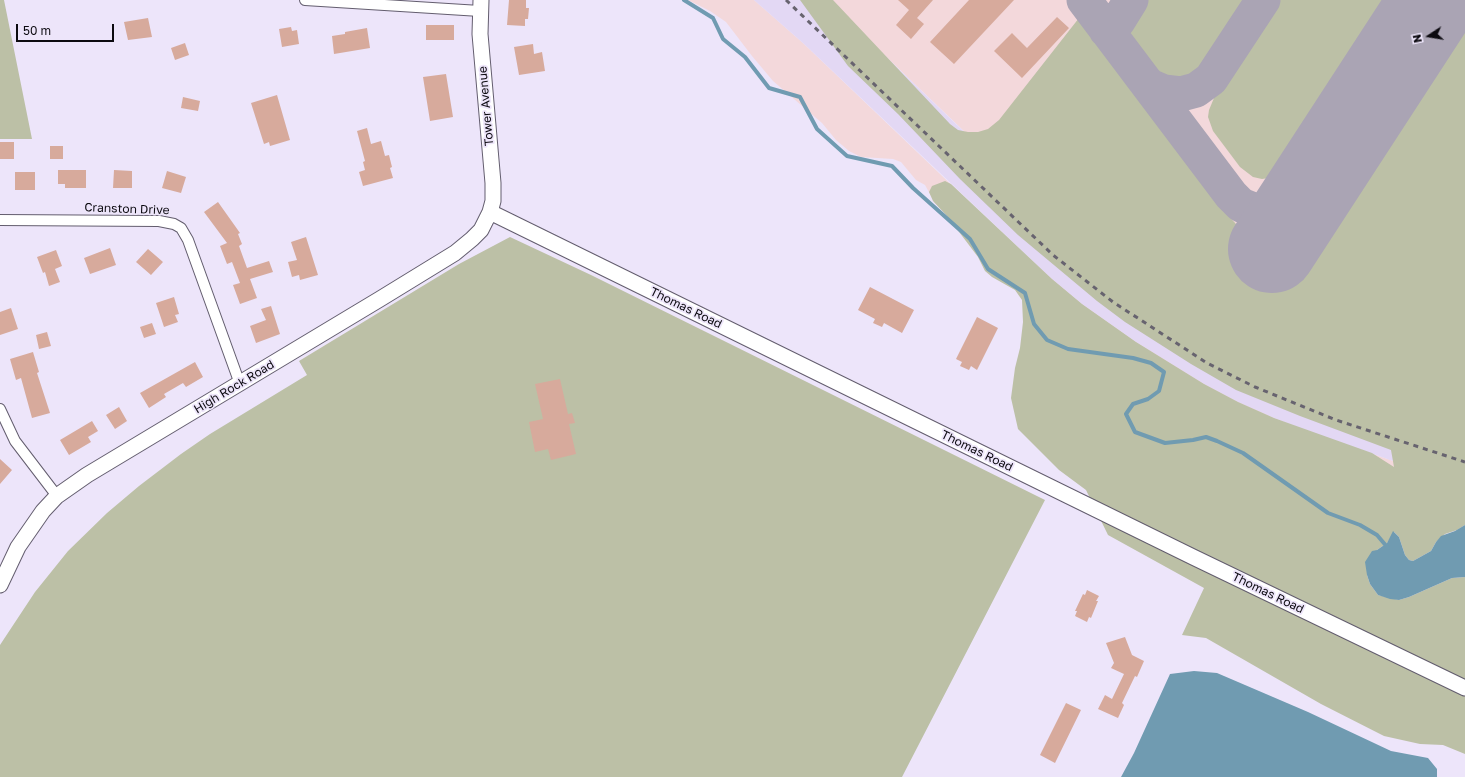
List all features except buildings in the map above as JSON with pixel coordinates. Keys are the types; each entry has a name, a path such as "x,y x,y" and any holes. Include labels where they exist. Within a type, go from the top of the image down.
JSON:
{"main road":[{"name":"Tower Avenue","path":"481,6 480,45 493,178 490,212"},
{"name":"High Rock Road","path":"0,585 18,547 43,511 57,496 93,472 455,253 477,234 490,212"},
{"name":"Thomas Road","path":"490,212 1193,557 1465,688"}],"street":[{"path":"305,0 481,6"},
{"name":"Cranston Drive","path":"0,220 159,221 174,224 181,228 188,240 240,384"},
{"path":"0,408 15,441 57,496"}],"shaded area":[{"path":"688,0 754,0 803,43 1030,260 1082,304 1136,342 1274,418 1465,486 1465,525 1463,526 1033,297 951,220 935,203 925,185 916,180 901,162 893,159 861,157 849,151 836,140 822,123 773,81 726,22 710,11"},
{"path":"754,0 827,0 983,150 1465,486 1274,418 1238,402 1204,384 1136,342 1082,304 1052,279 803,43"},
{"path":"827,0 1465,0 1465,436 1063,226"}],"green space":[{"path":"0,0 4,0 32,139 0,139"},
{"path":"800,0 833,0 950,124 958,130 968,132 978,132 988,129 999,120 1079,18 1225,212 1236,224 1249,234 1295,265 1465,4 1465,525 1457,530 1445,534 1436,542 1431,551 1413,561 1409,560 1405,555 1399,537 1394,532 1387,543 1377,550 1367,575 1370,584 1378,595 1399,600 1452,578 1465,577 1465,754 1443,745 1420,744 1384,736 1321,704 1206,638 1182,635 1204,588 1108,535 1086,490 1059,470 1018,429 1011,398 1023,322 1022,300 1015,290 992,277 985,271 978,257 947,216 933,201 929,192 932,186 945,181 951,184 1052,279 1082,304 1136,342 1204,384 1238,402 1274,418 1372,453 1394,467 1391,450 1236,390 1191,364 1125,322 1097,301 1018,235 960,179 898,114 848,66"},
{"path":"1148,0 1248,0 1202,70 1190,78 1182,80 1167,78 1157,71 1127,32"},
{"path":"1277,0 1399,0 1287,170 1275,177 1262,179 1253,177 1240,167 1213,131 1208,117 1214,98"},
{"path":"510,237 591,275 1045,500 902,777 0,777 0,645 35,592 68,551 107,513 181,454 210,434 307,375 299,361 459,264"}],"water":[{"path":"1465,525 1465,577 1452,578 1399,600 1378,595 1370,584 1365,562 1372,551 1377,550 1387,543 1393,531 1399,537 1405,555 1409,560 1413,561 1431,551 1441,536 1455,531"},
{"path":"1194,671 1217,673 1308,712 1391,751 1428,758 1437,769 1437,777 1121,777 1134,753 1170,674"}],"waterway":[{"path":"684,0 713,18 723,39 745,57 769,88 800,97 817,129 847,156 892,166 913,188 970,239 988,269 1025,293 1034,324 1047,340 1068,349 1133,358 1151,363 1164,372 1159,391 1148,399 1133,404 1126,414 1135,432 1165,443 1206,437 1217,441 1243,453 1328,513 1360,525 1377,535 1388,548"}],"taxiway":[{"path":"1084,0 1150,86 1164,92 1181,94 1196,90 1211,79 1263,0"},
{"path":"1106,30 1118,21 1131,0"},
{"path":"1145,81 1231,195 1241,205 1256,211 1269,213 1277,212 1292,206 1308,193"}],"runway":[{"path":"1272,249 1434,0"}],"railway":[{"path":"786,0 1053,255 1113,302 1207,363 1255,387 1336,420 1465,462"}]}
